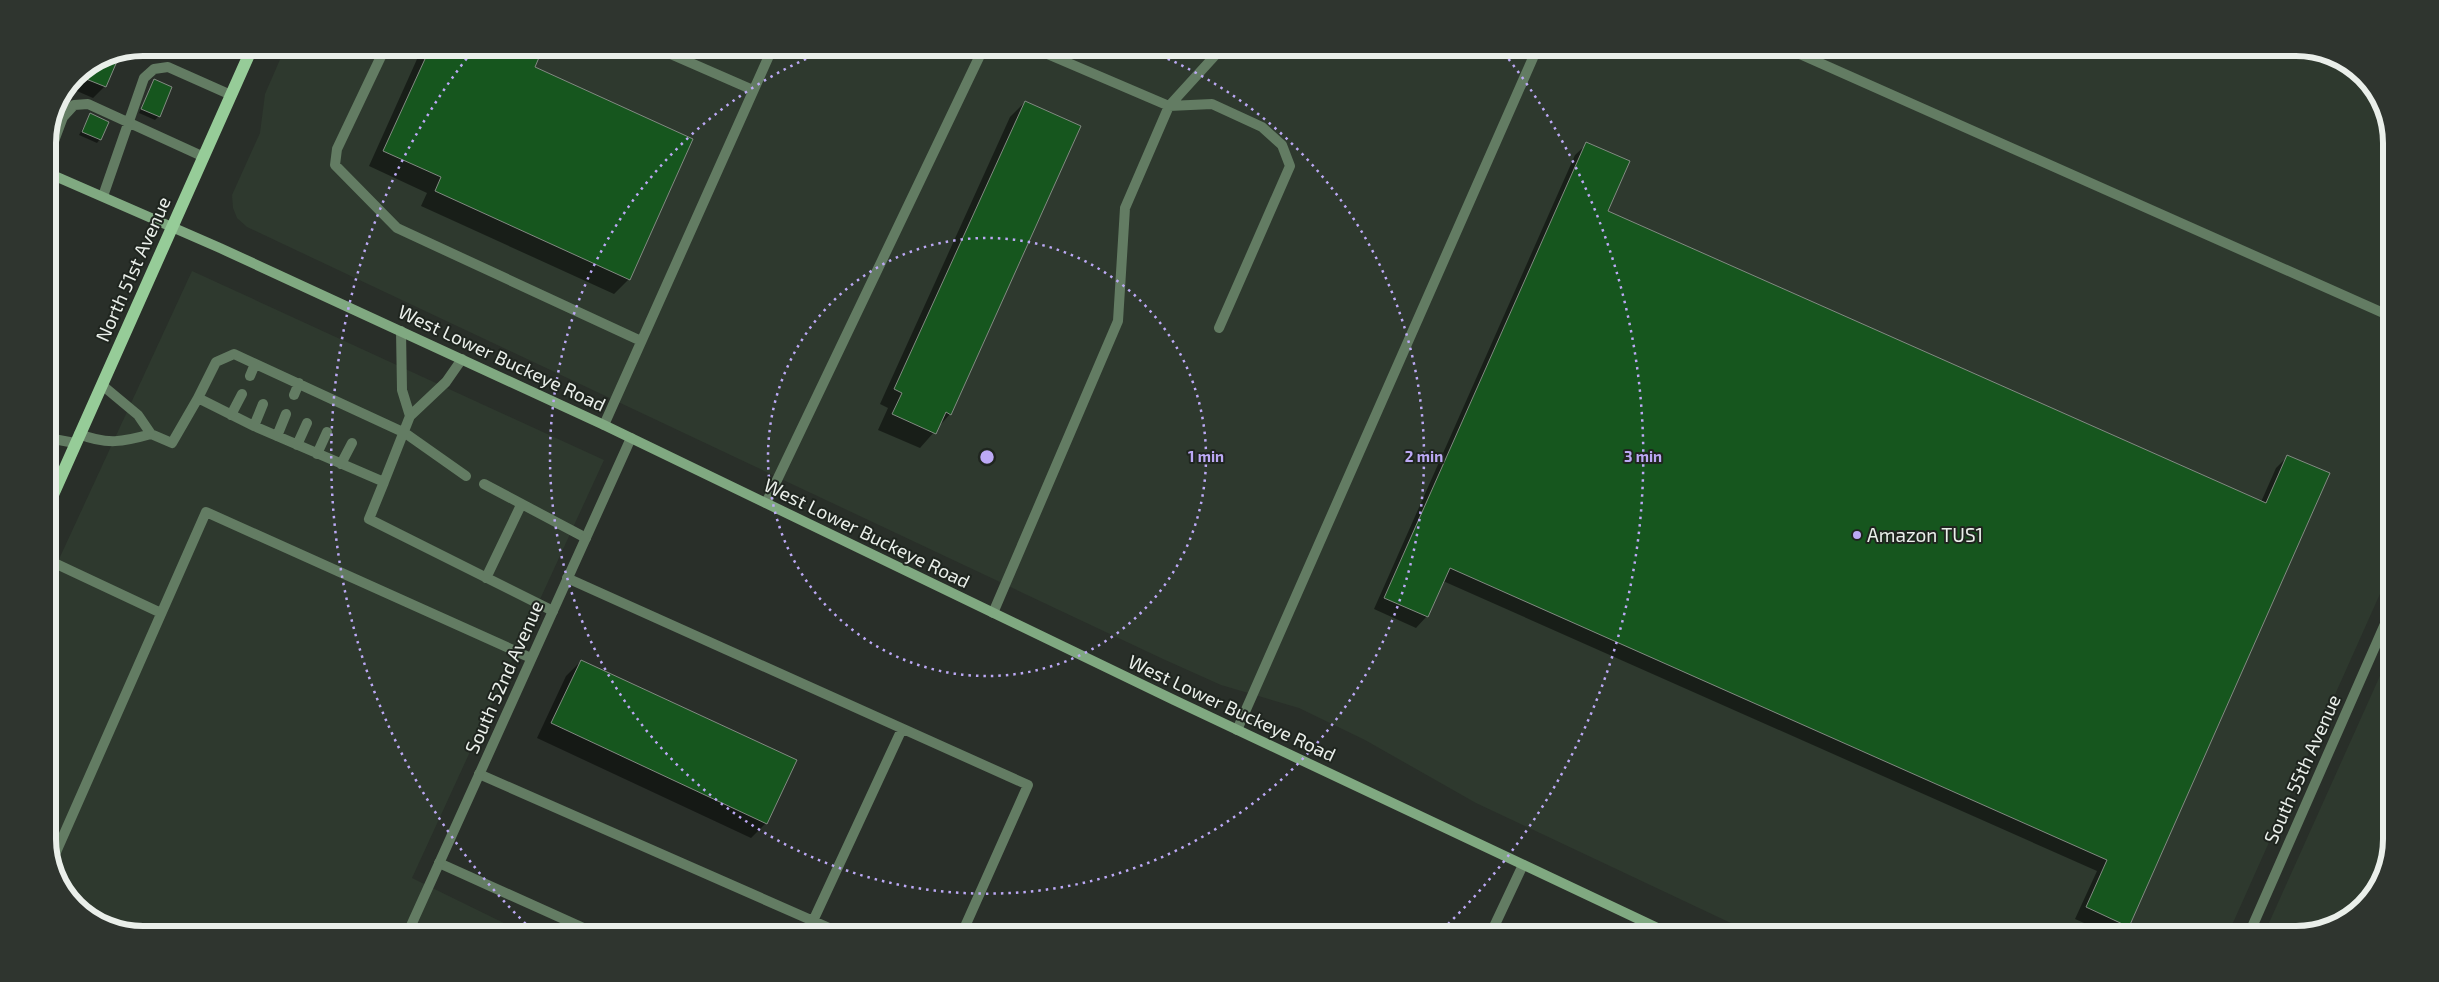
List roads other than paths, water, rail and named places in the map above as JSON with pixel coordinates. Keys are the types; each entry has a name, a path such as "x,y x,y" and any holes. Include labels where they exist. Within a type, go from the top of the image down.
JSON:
{"main road":[{"name":"North 51st Avenue","path":"56,475 77,439 102,385 248,56"},
{"name":"West Lower Buckeye Road","path":"56,176 173,226 604,425 1237,730 1653,926"}],"street":[{"path":"381,56 337,149 335,165 398,228 641,341"},
{"path":"675,56 753,90"},
{"path":"604,425 769,56"},
{"path":"766,503 981,56"},
{"path":"1052,56 1169,106 1212,104 1262,127 1282,145 1290,166 1219,328"},
{"path":"993,613 1118,321 1125,208 1169,106 1215,56"},
{"path":"1237,730 1534,56"},
{"path":"1804,56 2383,313"},
{"path":"103,196 144,78 154,69 168,67 231,95"},
{"path":"57,131 63,116 74,105 88,104 129,121 204,157"},
{"path":"401,331 402,390 410,416"},
{"path":"102,385 138,415 151,434 172,443 216,362 234,354 299,383 318,398 338,407 365,413 405,432 466,476"},
{"path":"462,359 446,382 410,416 369,519 553,611"},
{"path":"250,376 255,364"},
{"path":"272,384 276,373"},
{"path":"294,395 299,383"},
{"path":"231,415 242,394"},
{"path":"198,398 254,426 384,482"},
{"path":"254,426 263,404"},
{"path":"361,424 365,413"},
{"path":"277,436 286,414"},
{"path":"297,445 307,423"},
{"path":"318,454 327,432"},
{"path":"56,438 109,442 124,441 151,434"},
{"name":"South 52nd Avenue","path":"411,926 631,438"},
{"path":"341,464 352,443"},
{"path":"484,484 586,538"},
{"path":"486,578 521,505"},
{"path":"57,850 206,512 532,658"},
{"path":"56,564 162,613"},
{"path":"567,578 1028,785 965,926"},
{"name":"South 55th Avenue","path":"2253,926 2383,628"},
{"path":"813,921 902,729"},
{"path":"479,774 824,926"},
{"path":"439,862 579,926"},
{"path":"1494,926 1523,865"}],"place":[{"name":"Amazon TUS1","path":"1857,535"}]}
